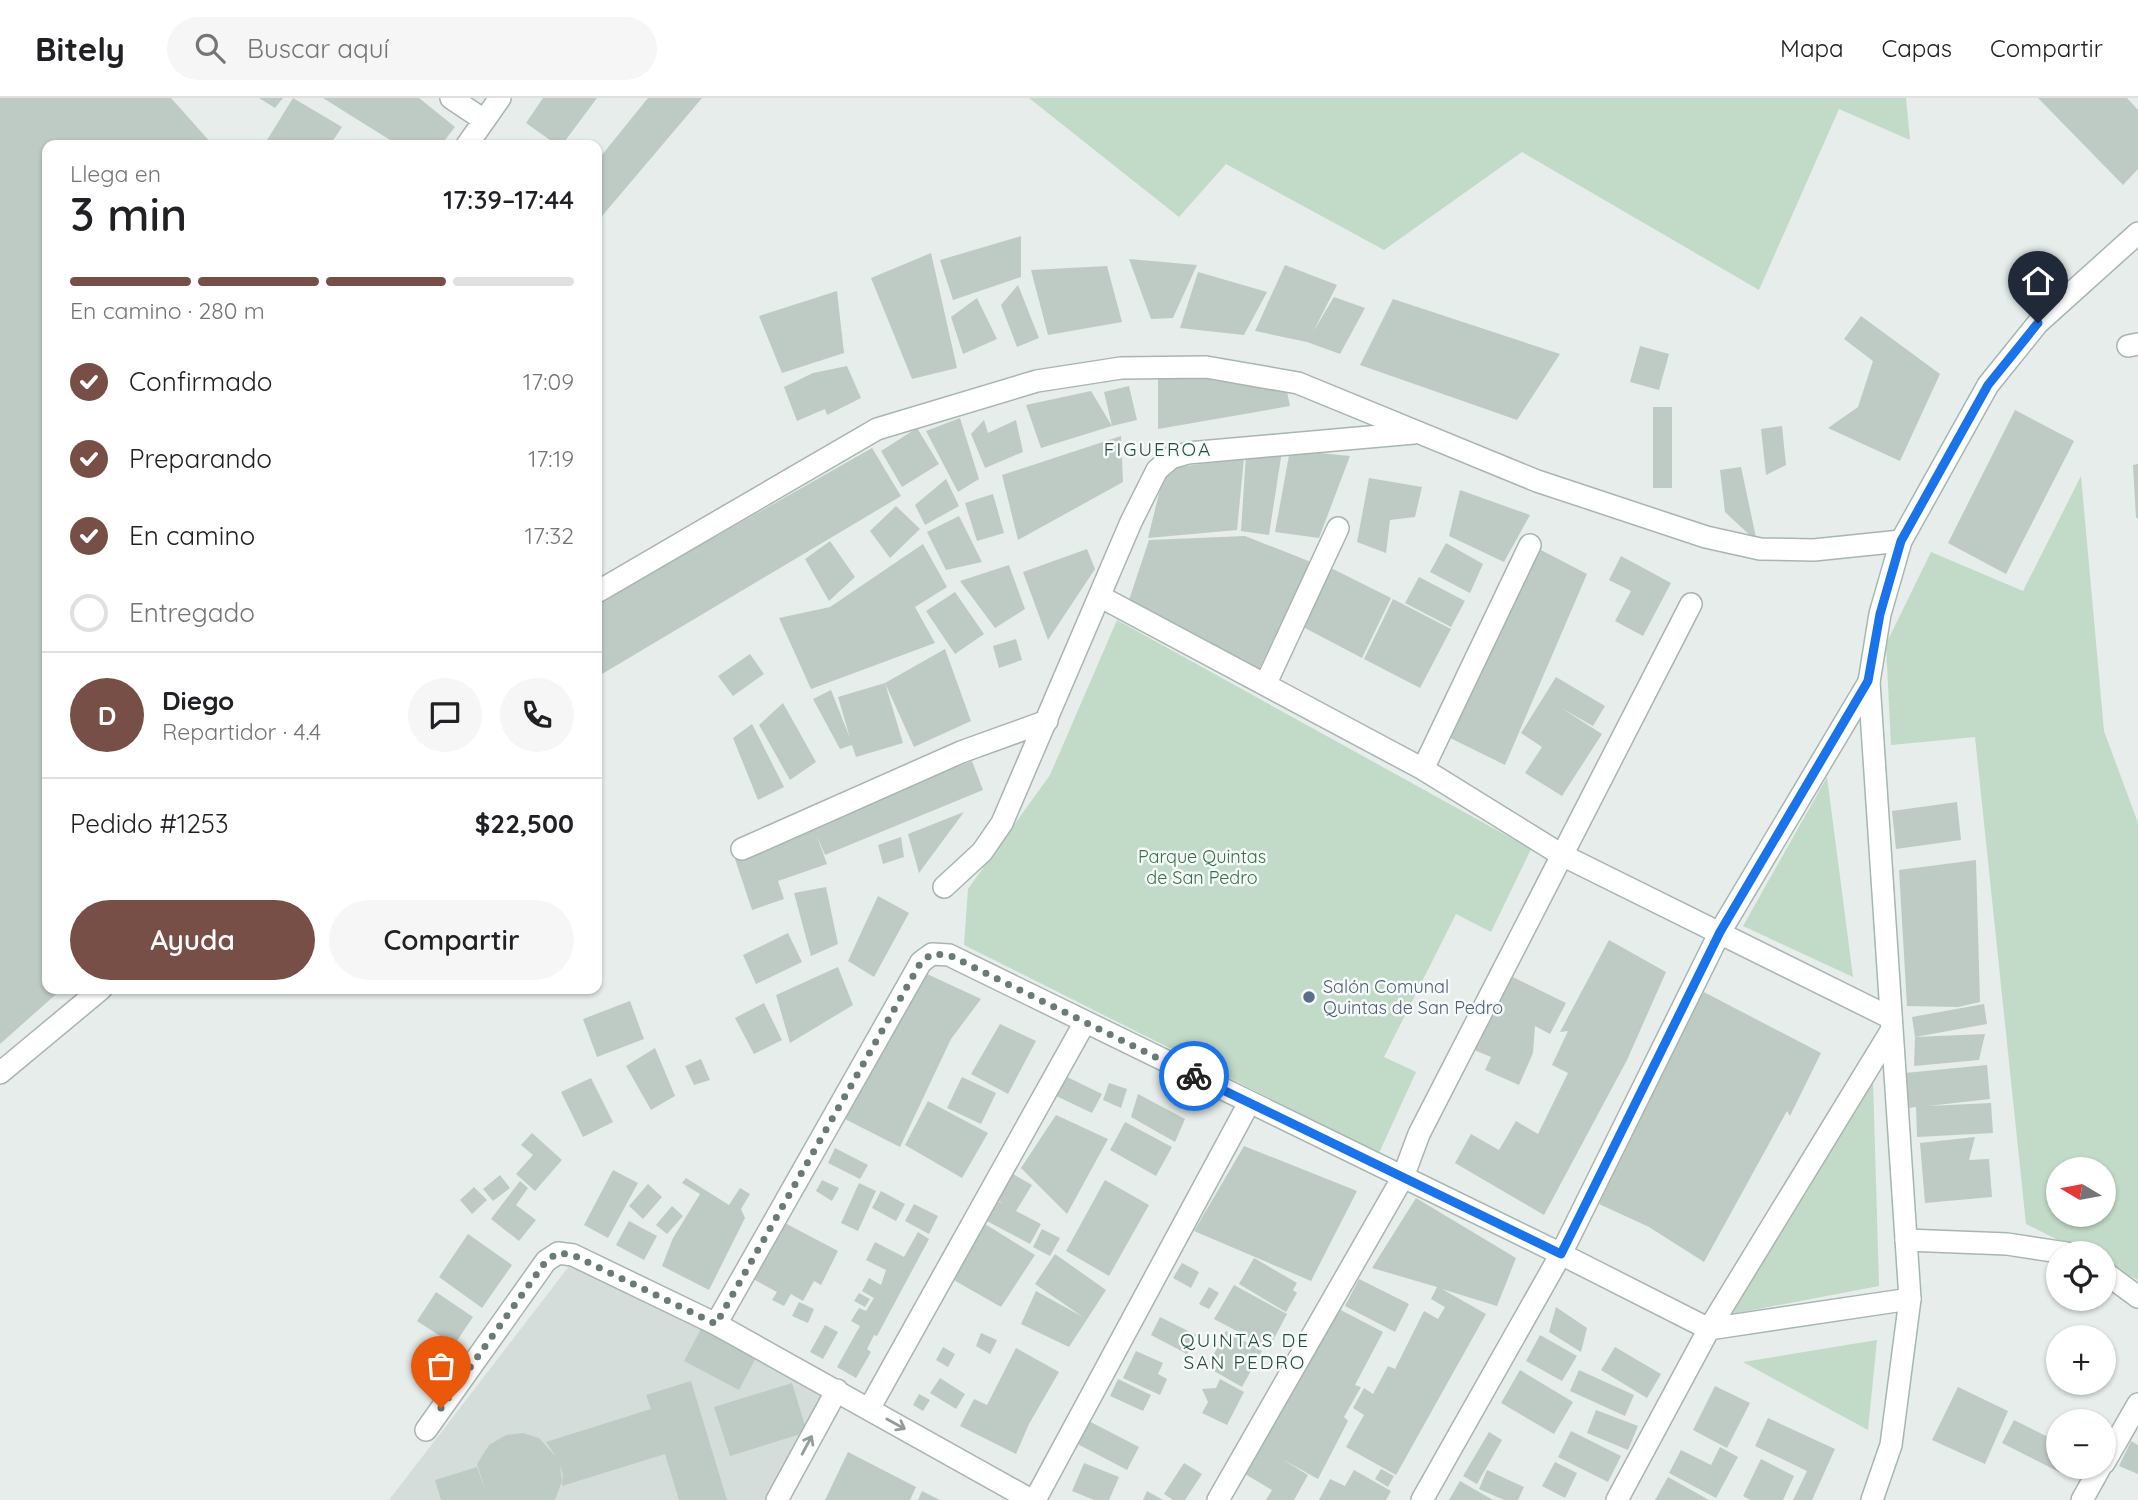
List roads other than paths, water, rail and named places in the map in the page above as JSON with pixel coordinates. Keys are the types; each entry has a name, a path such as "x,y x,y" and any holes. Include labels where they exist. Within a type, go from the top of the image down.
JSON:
{"street":[{"path":"452,98 484,120"},
{"path":"470,140 500,98"},
{"path":"1872,1500 1891,1445 1910,1299 1868,681 1880,614 1901,541 1988,385 2038,323 2138,233"},
{"path":"602,589 877,429 1037,381 1121,368 1206,367 1298,383 1537,481 1706,537 1760,549 1814,550 1901,541"},
{"path":"944,887 982,852 1002,823 1131,522 1157,470 1171,458 1188,453 1420,432"},
{"path":"1266,683 1338,528"},
{"path":"1423,769 1530,545"},
{"path":"1101,597 1423,769 1560,854 1720,932 1891,1025"},
{"path":"1218,1500 1404,1177 1419,1134 1560,854 1691,604"},
{"path":"1422,1500 1561,1254 1720,932 1868,681"},
{"path":"742,849 961,752 1047,720"},
{"path":"716,1324 921,962 932,954 949,955 1709,1329 1910,1299"},
{"path":"0,1073 95,994"},
{"path":"869,1409 1084,1022"},
{"path":"1617,1500 1709,1329 1891,1025"},
{"path":"426,1430 546,1261 558,1253 573,1255 716,1324 1033,1500 1249,1103"},
{"path":"1906,1240 2007,1244 2046,1250"},
{"path":"2116,1281 2138,1297"},
{"path":"777,1500 837,1390"},
{"path":"2116,1441 2138,1404"},
{"path":"2082,1500 2094,1479"}],"place":[{"name":"Salón Comunal Quintas de San Pedro","path":"1309,997"}],"district":[{"name":"FIGUEROA","path":"1158,449"},
{"name":"QUINTAS DE SAN PEDRO","path":"1245,1351"}],"park label":[{"name":"Parque Quintas de San Pedro","path":"1202,867"}]}
